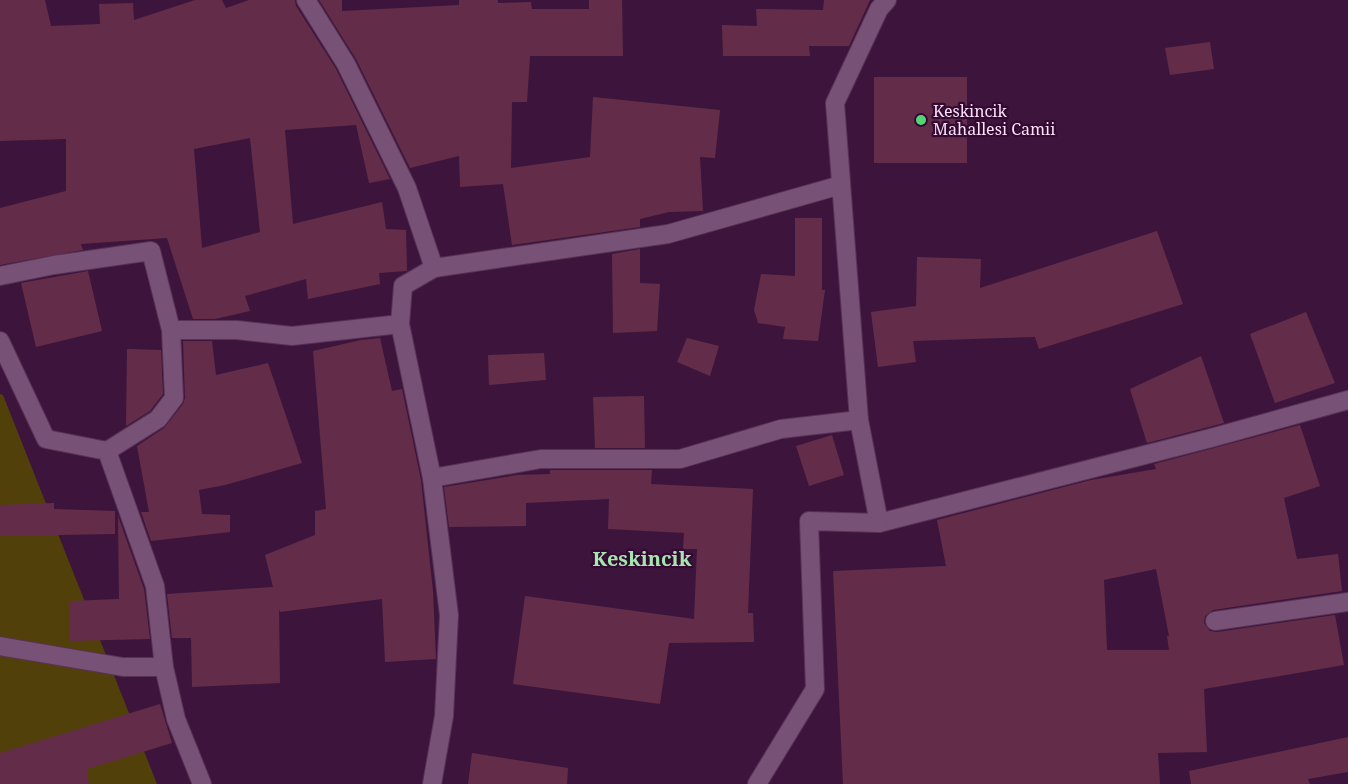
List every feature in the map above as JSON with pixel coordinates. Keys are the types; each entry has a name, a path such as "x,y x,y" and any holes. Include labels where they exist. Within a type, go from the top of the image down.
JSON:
{"street":[{"path":"306,0 346,64 407,188 434,268"},
{"path":"879,523 859,420 835,103 879,9 887,0"},
{"path":"432,784 444,716 448,615 432,478 400,324 403,286 434,268 668,234 842,185"},
{"path":"0,276 54,265 151,251 171,330 174,398 158,419 107,451 46,439 0,341"},
{"path":"171,330 237,330 292,336 400,324"},
{"path":"757,784 815,689 809,521 879,523 1188,444 1348,400"},
{"path":"432,478 541,459 680,459 781,429 859,420"},
{"path":"107,451 155,586 164,667 177,718 202,784"},
{"path":"1215,621 1348,602"},
{"path":"0,646 123,667 164,667"}],"shaded area":[{"path":"0,394 3,395 157,784 0,784"}],"building":[{"path":"0,0 45,0 51,26 100,24 99,4 133,3 134,20 195,0 222,0 226,8 249,0 295,0 296,6 336,69 390,179 369,183 356,125 285,130 293,224 382,202 386,229 406,230 407,271 379,273 380,284 308,299 306,279 245,296 250,311 215,319 193,319 167,238 81,244 83,250 0,265 0,208 66,191 66,139 0,141","holes":["250,138 260,232 202,248 194,149"]},
{"path":"319,0 342,0 342,11 459,5 459,0 498,0 498,3 531,2 532,9 589,9 589,0 622,0 623,56 530,56 527,102 512,102 511,168 590,157 593,97 720,110 715,158 700,157 703,211 669,212 640,219 640,227 512,245 503,184 460,187 459,156 410,168 356,59"},
{"path":"824,0 870,0 849,46 809,46 810,56 723,56 722,25 757,26 756,9 823,10"},
{"path":"1210,42 1214,69 1170,75 1165,48"},
{"name":"Keskincik Mahallesi Camii","path":"874,77 967,77 967,163 874,163"},
{"path":"795,218 822,218 822,290 825,290 818,341 783,339 785,327 758,323 754,310 761,274 795,276"},
{"path":"1157,231 1183,304 1039,349 1035,337 913,341 916,362 878,367 871,312 916,306 917,257 981,259 980,288"},
{"path":"640,249 640,283 660,284 657,331 613,333 612,254"},
{"path":"88,271 102,331 36,347 21,283"},
{"path":"1306,312 1335,383 1275,403 1250,334"},
{"path":"380,338 392,391 402,389 421,480 433,591 436,659 385,662 382,599 280,612 279,609 280,683 192,687 191,638 172,638 167,594 273,587 265,555 315,535 315,511 326,509 313,351"},
{"path":"687,338 719,346 710,376 677,362"},
{"path":"183,341 212,341 216,375 268,363 302,463 199,490 202,514 230,515 230,532 151,541 141,512 149,512 137,446 164,428 183,404 185,398"},
{"path":"127,349 161,350 163,394 150,411 126,426"},
{"path":"544,353 546,380 489,385 488,355"},
{"path":"1201,356 1224,423 1147,443 1130,389"},
{"path":"644,396 645,448 595,448 593,397"},
{"path":"1300,425 1320,486 1284,498 1297,559 1338,554 1342,591 1213,610 1205,616 1204,623 1210,631 1217,632 1335,615 1344,665 1204,689 1207,752 1158,753 1160,784 843,784 833,571 946,566 937,520 1091,480 1156,469 1154,464","holes":["1156,569 1169,636 1167,636 1169,650 1107,650 1104,580"]},
{"path":"832,435 844,475 809,486 796,446"},
{"path":"550,470 652,470 651,484 753,489 748,613 753,613 754,642 669,643 660,704 513,684 525,596 694,619 697,549 683,549 684,533 608,529 609,499 526,503 526,526 449,527 444,487 517,475 550,474"},
{"path":"54,503 54,509 115,511 115,534 0,536 0,505"},
{"path":"118,516 144,589 150,639 70,641 69,601 119,599"},
{"path":"160,704 172,743 87,769 89,784 0,784 0,753"},
{"path":"1348,737 1348,772 1308,779 1310,784 1191,784 1189,771"},
{"path":"472,753 568,768 567,784 468,784"}],"place":[{"name":"Keskincik Mahallesi Camii","path":"921,120"}],"district":[{"name":"Keskincik","path":"642,558"}]}
